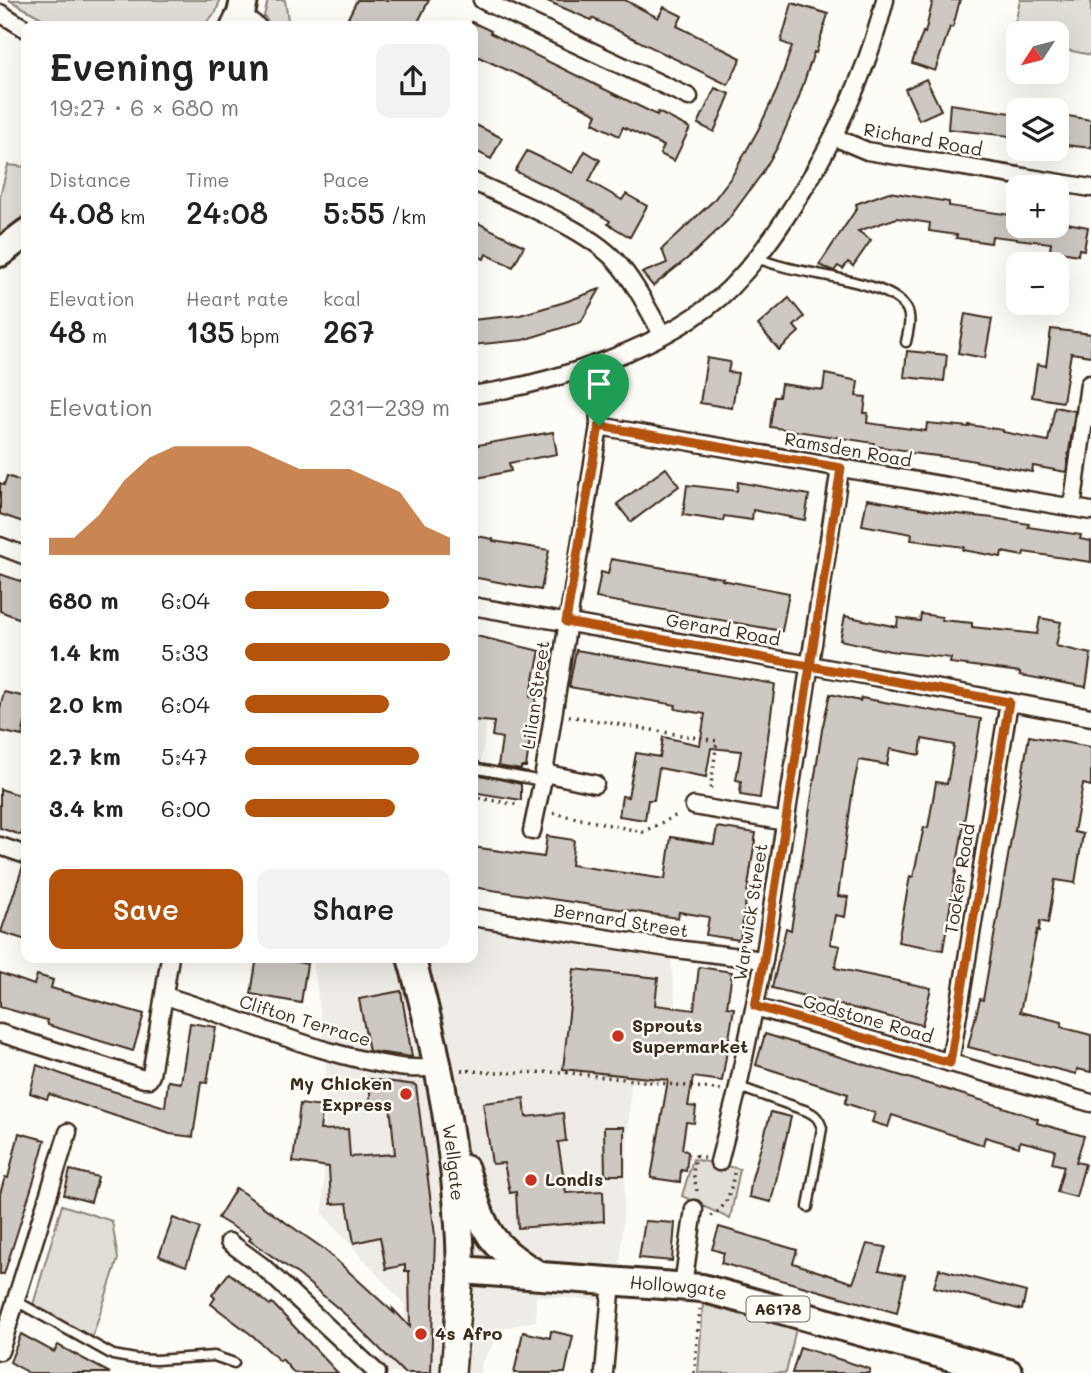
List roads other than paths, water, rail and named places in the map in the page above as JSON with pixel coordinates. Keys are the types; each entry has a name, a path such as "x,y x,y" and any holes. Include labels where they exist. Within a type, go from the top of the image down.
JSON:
{"main road":[{"path":"0,253 21,237"},
{"name":"Wellgate","path":"413,963 427,1005 446,1110 460,1220 461,1270"},
{"name":"A6178","path":"446,1110 484,1225 491,1238 511,1258 541,1277"},
{"name":"Hollowgate","path":"461,1270 693,1286 1009,1373"}],"street":[{"path":"482,0 689,97"},
{"path":"478,394 505,391 589,368 662,334 695,315 727,290 779,231 834,137 854,93 885,0"},
{"path":"0,13 21,26"},
{"name":"Richard Road","path":"834,137 867,151 1091,188"},
{"path":"478,184 579,233 604,250 617,262 636,289 662,334"},
{"name":"Lilian Street","path":"533,831 599,426 598,397 589,368"},
{"path":"1072,508 1089,384"},
{"name":"Ramsden Road","path":"599,426 1091,511"},
{"name":"Warwick Street","path":"719,1162 738,1090 764,960 841,468"},
{"path":"0,546 21,554"},
{"name":"Gerard Road","path":"478,607 1091,717"},
{"name":"Tooker Road","path":"950,1063 1009,702"},
{"name":"Lilian Street","path":"543,777 595,784"},
{"path":"700,807 786,821"},
{"path":"0,846 21,853"},
{"name":"Bernard Street","path":"478,919 764,960"},
{"path":"0,1033 149,1079 169,963"},
{"name":"Clifton Terrace","path":"165,996 245,1025 348,1056 401,1068 437,1068"},
{"name":"Godstone Road","path":"755,1006 1091,1103"},
{"path":"0,1352 68,1132"},
{"path":"693,1216 693,1286"},
{"path":"229,1242 262,1266 377,1373"},
{"name":"Wellgate","path":"453,1373 461,1270"},
{"path":"604,1373 612,1281"}],"lane":[{"path":"758,258 780,267 873,285 889,294 907,309 910,317 906,342"},
{"path":"478,769 543,777"},
{"path":"738,1090 815,1114 820,1121 822,1128 808,1207"},
{"path":"16,1301 113,1355 156,1360 214,1356 234,1363"}],"place":[{"name":"Sprouts Supermarket","path":"618,1036"},
{"name":"My Chicken Express","path":"406,1094"},
{"name":"Londis","path":"531,1180"},
{"name":"4s Afro","path":"421,1334"}]}
